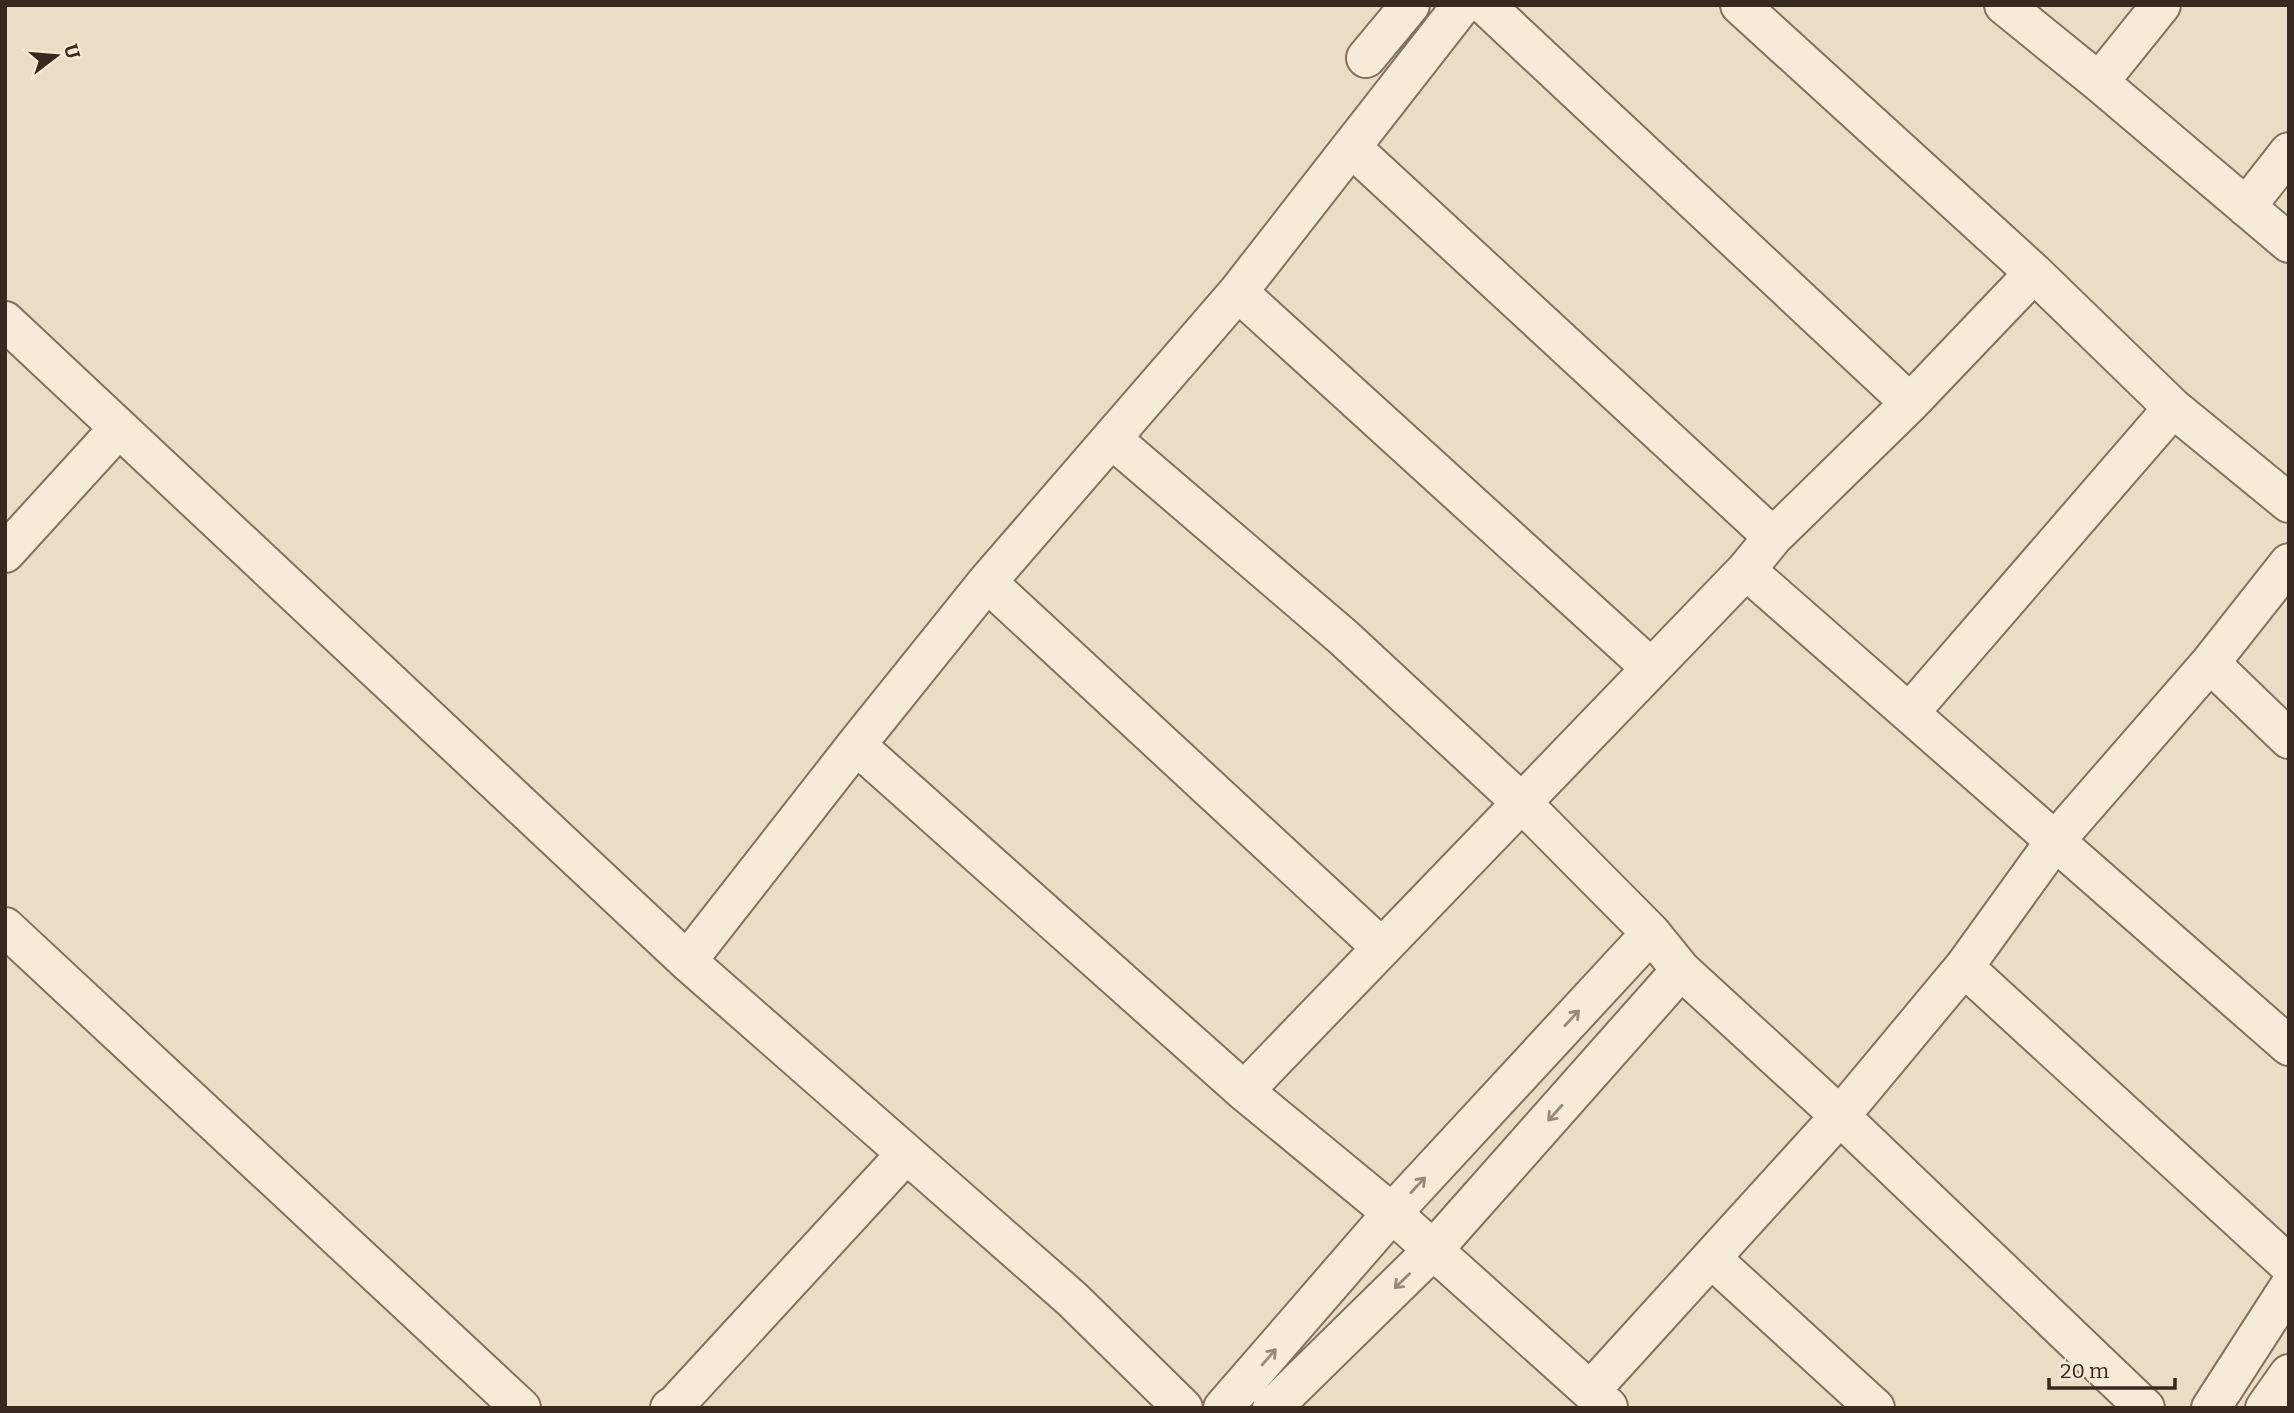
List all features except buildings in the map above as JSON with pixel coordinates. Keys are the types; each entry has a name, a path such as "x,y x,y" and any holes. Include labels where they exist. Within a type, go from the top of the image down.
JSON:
{"street":[{"path":"1366,58 1410,5"},
{"path":"687,961 987,582 1238,292 1462,5"},
{"path":"1485,5 1910,403"},
{"path":"1740,5 2034,273 2173,408 2289,503"},
{"path":"2004,5 2289,243"},
{"path":"2099,82 2161,5"},
{"path":"1351,147 1773,537"},
{"path":"2246,207 2289,152"},
{"path":"1244,1091 1523,804 1746,570 1773,537 1910,403 2034,273"},
{"path":"1238,292 1651,668"},
{"path":"5,321 687,961 1072,1299 1183,1408"},
{"path":"1910,712 2173,408"},
{"path":"5,553 119,428"},
{"path":"1112,439 1343,636 1523,804 1651,933 1681,970 1840,1116 2145,1408"},
{"path":"856,745 1244,1091 1392,1213 1600,1399 1711,1258 1840,1116 1965,967 2055,841 2210,663 2289,563"},
{"path":"1746,570 2289,1046"},
{"path":"987,582 1382,947"},
{"path":"2210,663 2289,738"},
{"path":"5,927 521,1408"},
{"path":"1223,1408 1392,1213 1651,933"},
{"path":"1965,967 2289,1265"},
{"path":"1272,1408 1433,1250 1681,970"},
{"path":"670,1408 906,1154"},
{"path":"1711,1258 1875,1408"},
{"path":"2211,1408 2289,1287"},
{"path":"2265,1408 2289,1374"}]}
